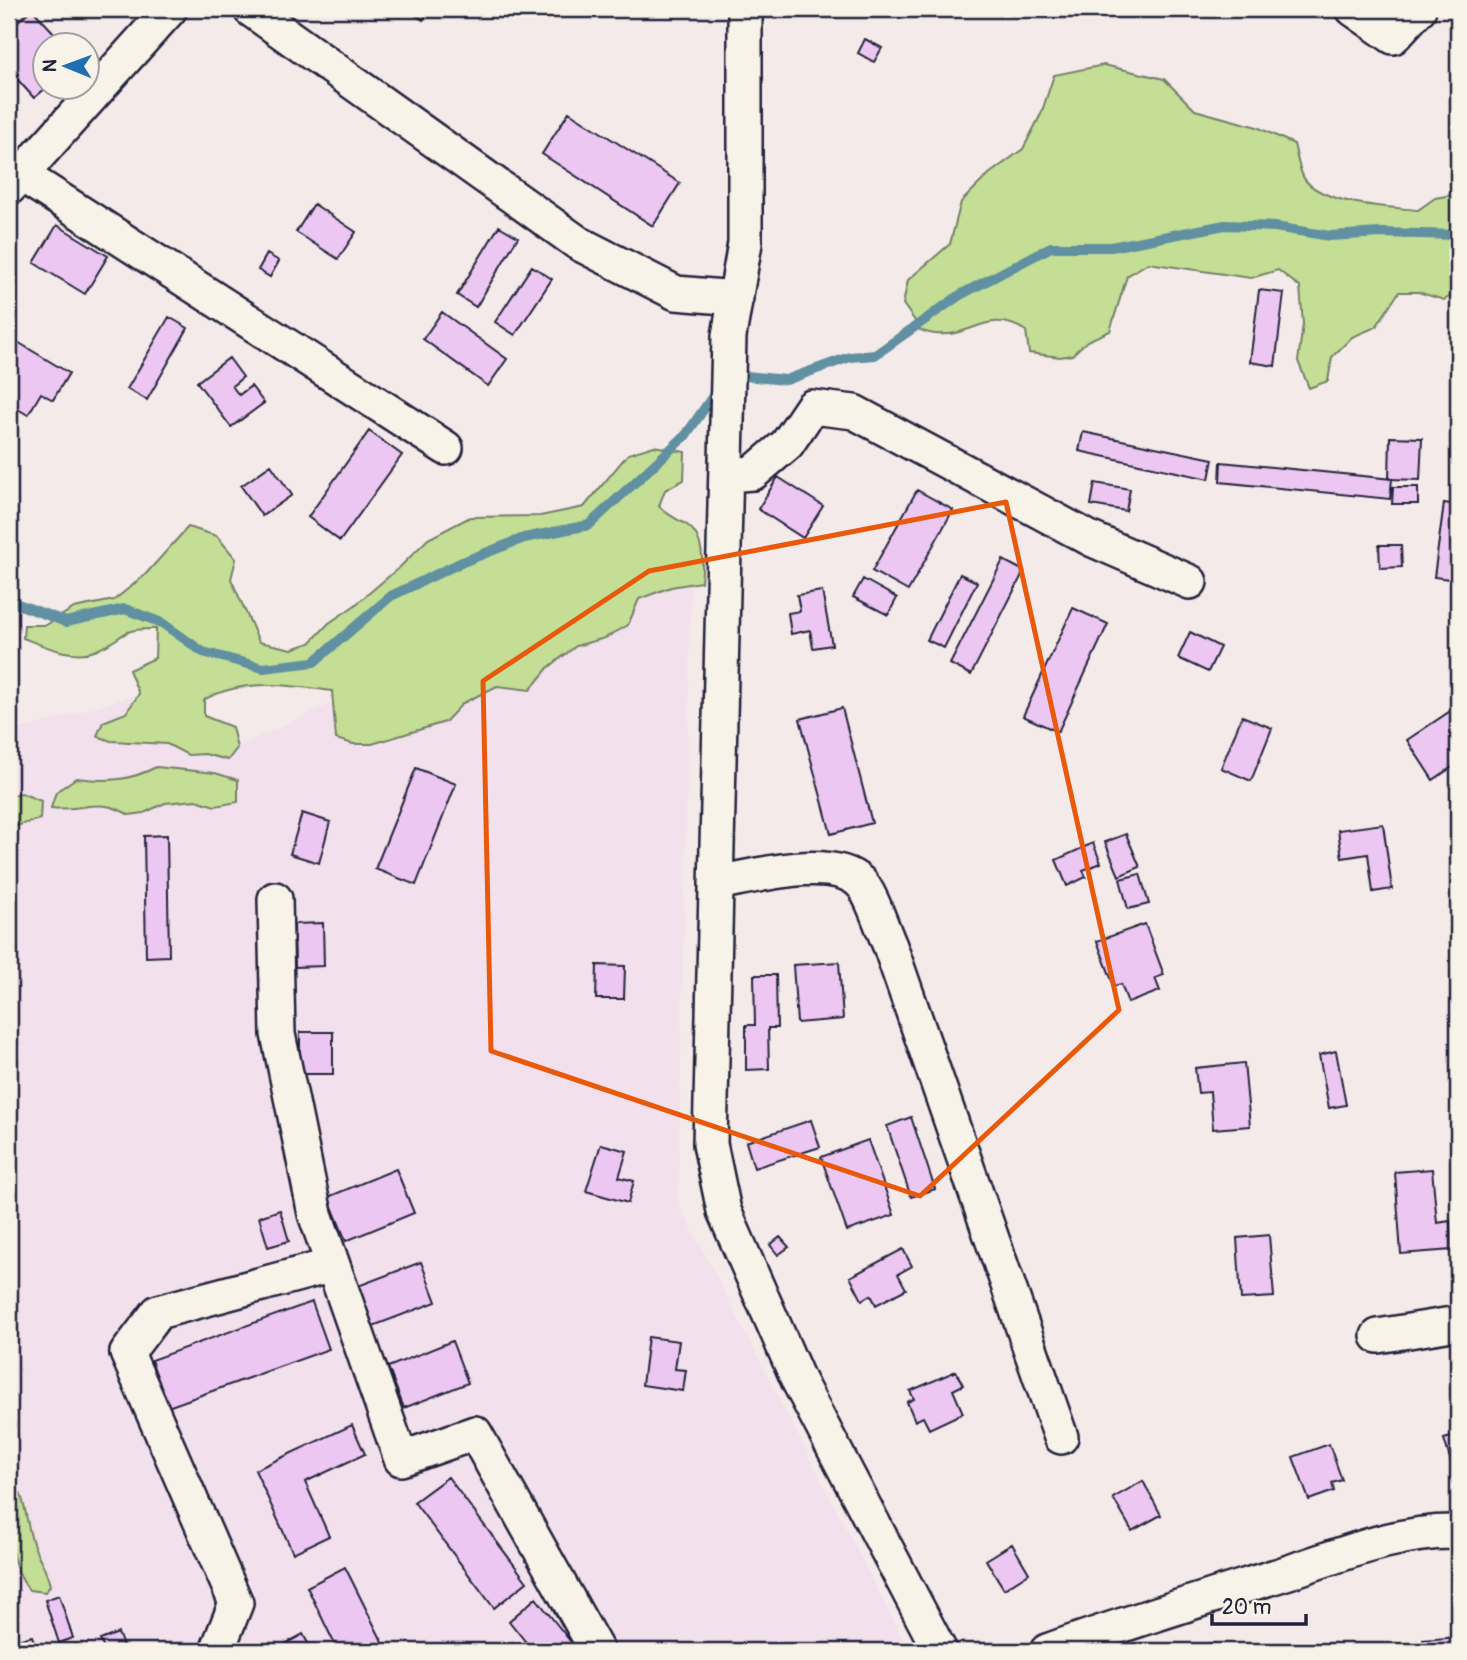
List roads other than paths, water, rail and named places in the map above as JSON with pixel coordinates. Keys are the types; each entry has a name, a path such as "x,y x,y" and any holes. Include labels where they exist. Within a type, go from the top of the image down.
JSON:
{"street":[{"path":"170,9 15,181 446,448"},
{"path":"250,9 578,243 676,293 736,298"},
{"path":"745,9 745,243 729,337 710,1144 724,1211 799,1382 940,1651"},
{"path":"1353,9 1393,37 1419,9"},
{"path":"726,475 753,473 787,444 812,407 854,412 1091,539 1190,582"},
{"path":"716,883 804,868 839,871 861,882 890,946 1061,1437"},
{"path":"275,899 278,1034 315,1214 401,1459 475,1433 597,1651"},
{"path":"217,1651 236,1603 127,1353 158,1312 332,1265"},
{"path":"1378,1336 1458,1323"},
{"path":"1047,1651 1140,1618 1362,1547 1438,1531 1458,1532"}],"waterway":[{"path":"735,375 786,380 850,357 875,355 960,295 1051,247 1111,247 1225,225 1275,227 1330,236 1381,233 1458,235"},
{"path":"9,597 15,603 66,622 125,609 162,623 203,652 263,668 314,662 391,596 460,563 524,538 589,525 686,435 717,390"}]}
